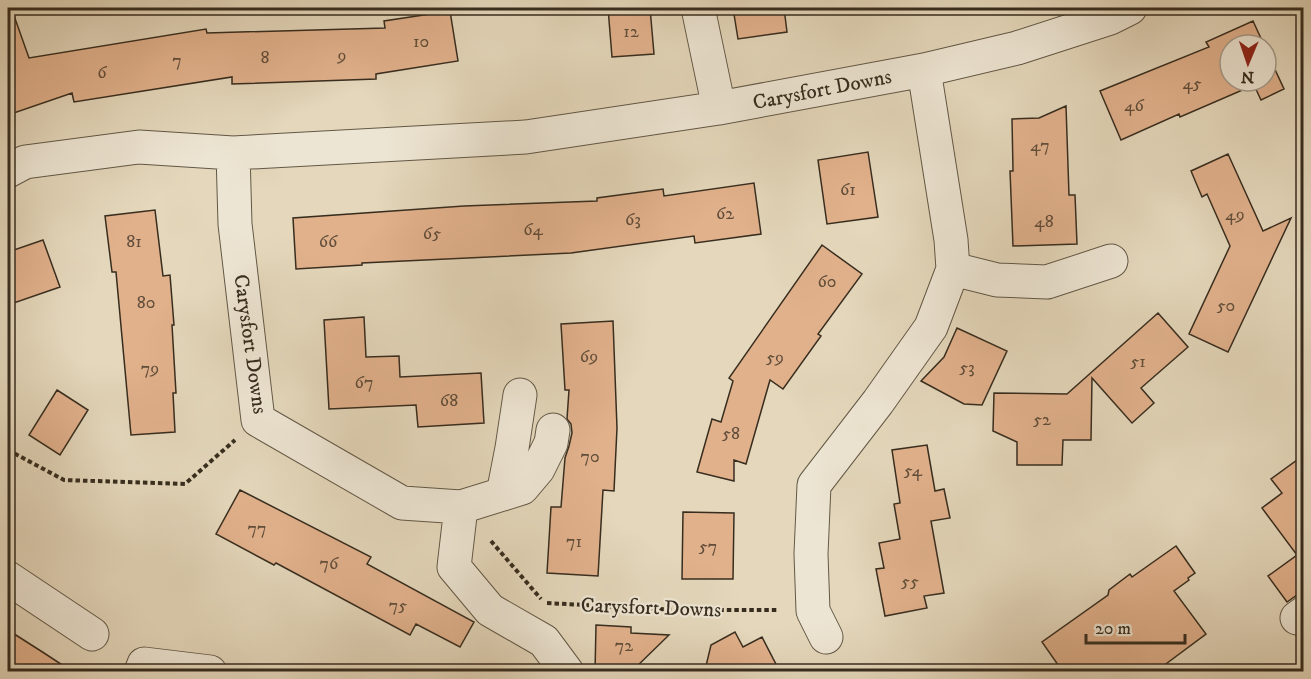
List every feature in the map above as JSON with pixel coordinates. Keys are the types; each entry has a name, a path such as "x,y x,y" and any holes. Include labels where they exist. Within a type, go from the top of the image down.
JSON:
{"street":[{"path":"698,8 719,108"},
{"name":"Carysfort Downs","path":"8,171 26,162 139,147 233,153 526,137 719,108 924,70 1017,48 1110,18 1130,8"},
{"path":"820,624 810,554 814,485 878,402 931,327 953,268 951,240 924,70"},
{"name":"Carysfort Downs","path":"233,153 235,224 258,420 402,503 461,507"},
{"path":"953,268 997,280 1047,282 1111,261"},
{"path":"503,494 520,396"},
{"path":"554,430 551,443 538,469 522,488 461,507 454,567 490,610 544,641 567,672"},
{"path":"8,578 92,634"},
{"path":"141,672 144,664 210,672"}],"path":[{"path":"8,450 64,480 185,484 258,420"},
{"name":"Carysfort Downs","path":"461,507 544,603 680,609 820,624"},
{"path":"1300,672 1304,669"}],"building":[{"path":"608,8 650,8 654,54 612,57"},
{"path":"733,8 784,8 787,32 738,39"},
{"path":"8,10 12,10 29,58 206,29 207,33 385,28 384,21 450,11 458,61 376,74 376,79 232,84 232,77 74,102 72,93 8,115"},
{"path":"1253,21 1258,33 1226,33"},
{"path":"1218,37 1218,93 1236,93 1180,117 1179,114 1121,140 1100,91 1209,47 1206,42"},
{"path":"1278,76 1284,89 1278,92"},
{"path":"1258,93 1276,93 1261,100"},
{"path":"1066,106 1069,195 1075,195 1077,244 1013,246 1010,171 1013,171 1012,119 1039,118"},
{"path":"868,152 878,217 827,224 818,160"},
{"path":"1228,154 1263,231 1291,218 1228,352 1189,334 1230,246 1207,194 1202,197 1191,171"},
{"path":"754,183 761,234 695,243 694,236 571,253 362,263 362,265 296,269 293,218 464,206 597,201 597,198 663,189 664,196"},
{"path":"155,210 163,276 170,275 174,325 172,325 176,393 173,393 175,432 131,435 116,272 112,272 105,216"},
{"path":"43,240 60,287 8,305 8,252"},
{"path":"822,245 862,274 818,334 821,336 783,389 770,380 746,464 734,460 734,481 697,472 712,419 721,422 733,381 729,378"},
{"path":"1158,313 1188,347 1141,388 1154,403 1132,423 1092,378 1091,440 1063,440 1062,465 1017,465 1017,442 993,431 994,393 1067,394"},
{"path":"364,317 366,357 399,356 400,377 481,373 484,423 418,427 416,405 329,409 324,320"},
{"path":"613,321 617,428 614,491 603,490 598,576 547,573 551,507 561,507 565,458 572,433 571,424 567,419 569,390 565,390 561,324"},
{"path":"957,328 1007,351 982,405 964,404 921,381 944,357"},
{"path":"57,390 88,410 60,455 29,435"},
{"path":"927,445 935,491 944,489 950,518 931,521 944,593 924,596 927,608 885,616 876,569 884,568 879,543 900,539 894,504 900,503 892,450"},
{"path":"1304,455 1304,590 1287,602 1268,576 1297,555 1262,508 1282,493 1271,479"},
{"path":"240,490 371,557 367,564 474,622 460,647 416,624 410,635 276,563 274,565 216,534"},
{"path":"683,512 734,513 733,579 682,579"},
{"path":"1176,546 1195,573 1174,591 1206,634 1155,672 1063,672 1042,642 1108,595 1109,590 1130,574 1132,577"},
{"path":"596,625 631,627 631,633 669,635 631,672 595,672"},
{"path":"8,630 44,653 73,672 8,672"},
{"path":"735,632 743,647 762,637 780,672 696,672 706,666 711,645"}]}
